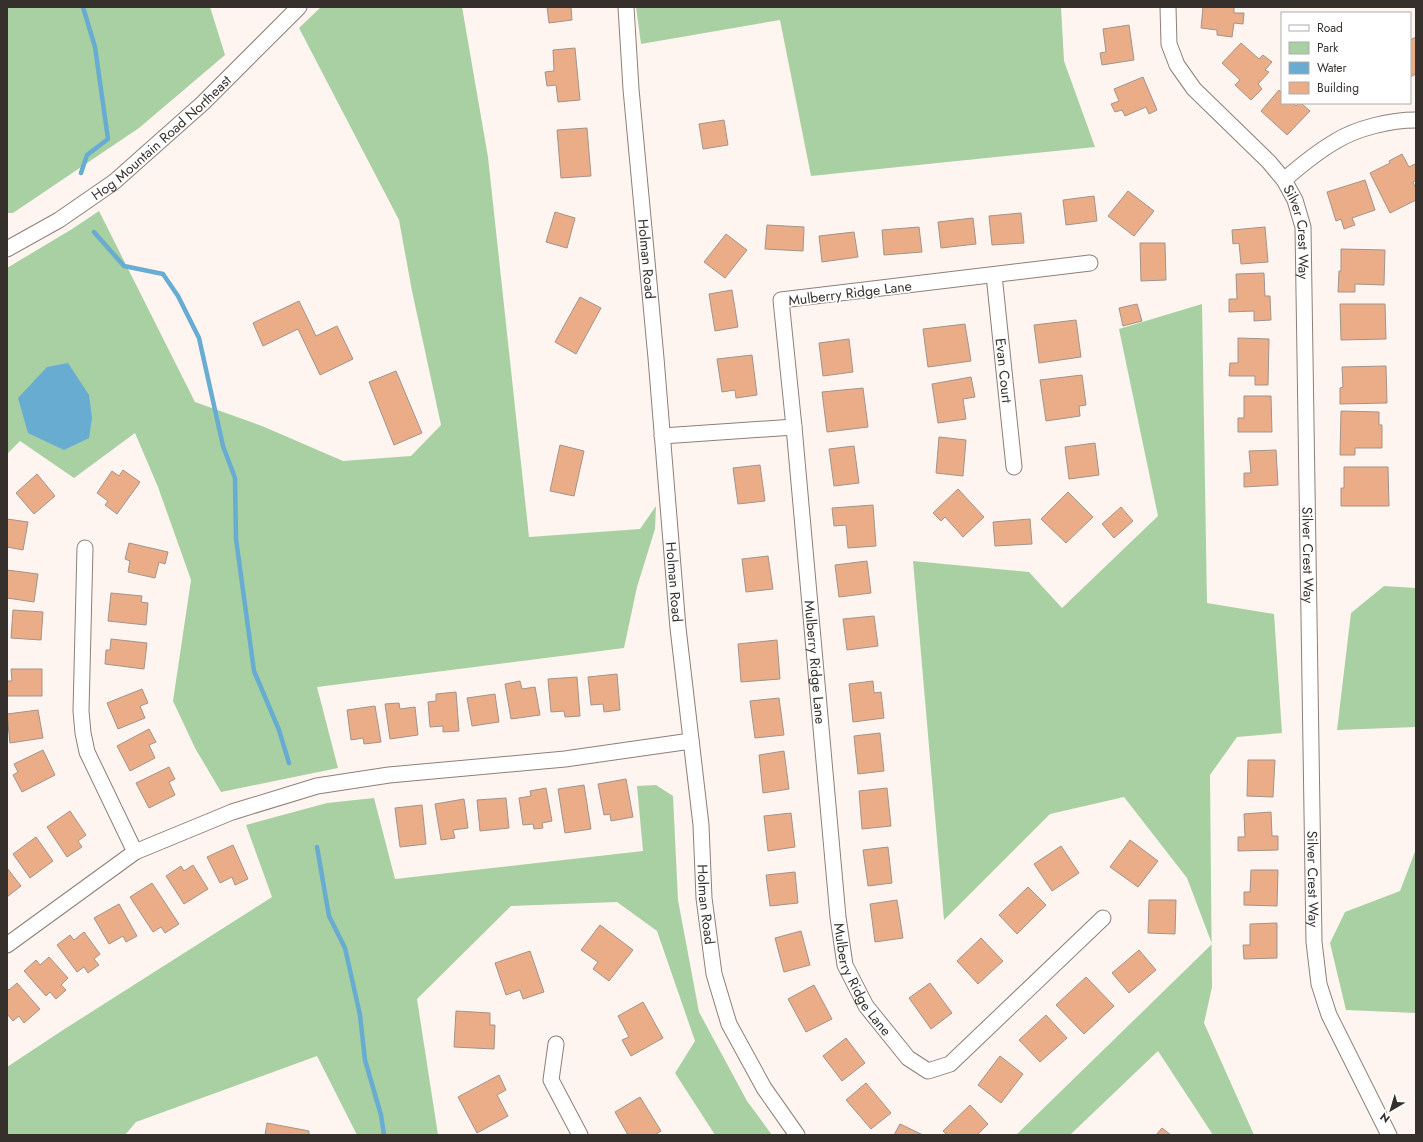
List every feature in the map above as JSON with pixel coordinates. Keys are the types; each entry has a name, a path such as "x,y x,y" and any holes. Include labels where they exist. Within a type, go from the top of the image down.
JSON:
{"street":[{"name":"Hog Mountain Road Northeast","path":"7,250 59,220 114,182 203,103 299,7"},
{"name":"Holman Road","path":"626,7 631,90 656,358 678,628 701,825 704,898 714,974 729,1024 764,1088 797,1135"},
{"name":"Silver Crest Way","path":"1168,7 1169,44 1177,65 1194,88 1269,162 1284,180 1295,200 1303,227 1314,942 1319,984 1329,1015 1389,1135"},
{"path":"1284,180 1300,166 1337,140 1368,127 1407,120 1416,120"},
{"name":"Mulberry Ridge Lane","path":"1090,263 782,300 838,917 845,965 866,1006 908,1058 928,1071 950,1064 1103,918"},
{"name":"Evan Court","path":"994,275 1014,467"},
{"path":"662,436 794,427"},
{"path":"85,548 81,711 83,733 87,752 135,852"},
{"path":"7,945 135,852 232,812 317,786 390,775 565,759 691,741"},
{"path":"556,1044 551,1080 580,1135"}],"green space":[{"path":"7,7 210,7 225,55 139,128 13,213 7,213"},
{"path":"321,7 462,7 488,157 529,537 640,529 656,506 655,529 637,587 624,648 317,687 338,768 221,792 195,748 173,701 191,580 158,487 135,433 74,478 20,441 7,454 7,268 99,211 195,402 262,426 343,461 411,456 441,425 412,291 399,220 299,28"},
{"path":"636,7 1061,7 1064,61 1095,147 811,176 780,20 641,44"},
{"path":"1202,304 1207,603 1274,614 1282,733 1237,737 1210,775 1212,943 1187,878 1124,797 1050,814 944,920 913,561 1029,572 1062,608 1158,516 1119,329"},
{"path":"1384,586 1416,588 1416,727 1337,730 1351,613"},
{"path":"656,785 673,796 678,900 699,1012 747,1101 772,1135 715,1135 675,1073 695,1041 657,931 617,902 511,906 417,999 438,1135 357,1135 317,1056 136,1122 125,1135 7,1135 7,1067 272,897 246,825 327,803 374,798 395,879 643,851 637,786"},
{"path":"1416,849 1416,1013 1346,1010 1330,943 1345,912 1400,891"},
{"path":"1212,944 1212,987 1204,1023 1254,1135 1213,1135 1158,1051 1070,1135 1016,1135"}],"water":[{"path":"68,363 89,395 92,418 89,438 64,450 28,433 18,398 47,367"}],"building":[{"path":"547,7 571,7 572,20 549,23"},
{"path":"1203,7 1234,7 1234,13 1244,13 1243,24 1234,23 1232,37 1217,35 1217,30 1201,28"},
{"path":"1129,25 1134,60 1102,65 1100,53 1106,52 1103,29"},
{"path":"1416,37 1416,74 1411,76 1411,40"},
{"path":"1241,43 1259,59 1263,55 1272,62 1265,70 1269,72 1258,84 1262,89 1251,100 1235,85 1240,80 1222,63"},
{"path":"575,48 580,100 558,102 556,85 547,86 545,72 554,71 553,50"},
{"path":"1143,77 1157,110 1149,114 1146,107 1125,116 1122,110 1115,112 1111,104 1119,101 1114,89"},
{"path":"1279,90 1281,92 1281,104 1294,104 1296,106 1298,104 1302,104 1310,111 1287,135 1261,111"},
{"path":"724,120 728,145 703,149 699,124"},
{"path":"587,128 591,176 561,178 557,130"},
{"path":"1402,154 1409,167 1415,164 1416,166 1416,180 1413,182 1416,189 1416,200 1390,213 1370,173 1390,163 1389,161"},
{"path":"1365,180 1375,210 1352,218 1355,225 1344,229 1341,219 1336,221 1327,192"},
{"path":"1128,191 1154,211 1134,236 1108,216"},
{"path":"1094,196 1097,221 1066,225 1063,200"},
{"path":"555,212 575,218 567,248 546,242"},
{"path":"1021,213 1024,243 992,245 989,216"},
{"path":"973,218 976,244 941,248 938,222"},
{"path":"767,225 804,227 803,251 765,249"},
{"path":"919,227 922,252 884,255 882,230"},
{"path":"1265,227 1268,262 1241,264 1239,243 1233,244 1232,230"},
{"path":"854,232 858,257 822,262 819,236"},
{"path":"726,234 747,250 725,278 704,262"},
{"path":"1140,243 1165,243 1166,280 1141,281"},
{"path":"1341,249 1385,250 1384,285 1355,284 1355,292 1338,292 1339,271 1341,271"},
{"path":"1264,273 1265,296 1270,296 1271,320 1254,321 1254,311 1229,312 1229,299 1237,299 1236,274"},
{"path":"732,290 738,327 715,331 709,294"},
{"path":"580,297 601,308 576,354 555,342"},
{"path":"299,301 316,336 337,326 353,359 320,375 298,329 263,346 253,323"},
{"path":"1137,304 1142,321 1123,326 1119,308"},
{"path":"1340,304 1385,304 1386,339 1341,340"},
{"path":"1076,320 1081,357 1039,363 1034,325"},
{"path":"965,324 971,361 928,367 923,329"},
{"path":"1238,338 1269,339 1268,385 1255,385 1255,376 1229,376 1230,363 1238,363"},
{"path":"849,339 853,372 823,376 819,343"},
{"path":"752,355 757,395 736,398 735,390 722,392 717,359"},
{"path":"1386,366 1387,403 1340,404 1340,388 1343,387 1342,367"},
{"path":"396,371 422,433 394,445 369,382"},
{"path":"1082,375 1086,405 1079,406 1080,416 1046,421 1040,380"},
{"path":"971,377 975,397 963,399 966,419 938,423 932,384"},
{"path":"863,388 868,427 827,432 822,392"},
{"path":"1244,396 1271,396 1272,432 1238,432 1238,418 1244,418"},
{"path":"1341,411 1379,412 1379,425 1382,425 1382,448 1355,448 1355,455 1340,455"},
{"path":"939,437 966,440 963,476 936,473"},
{"path":"1095,443 1099,475 1069,479 1065,447"},
{"path":"560,445 584,451 574,496 550,491"},
{"path":"854,446 859,483 834,486 829,449"},
{"path":"1276,450 1278,485 1244,487 1244,473 1251,473 1249,451"},
{"path":"760,465 765,501 738,504 733,468"},
{"path":"1344,467 1388,467 1389,506 1341,506 1341,488 1344,488"},
{"path":"123,470 140,482 117,514 105,505 108,501 97,493 112,471 119,476"},
{"path":"37,474 55,496 34,514 16,493"},
{"path":"958,489 984,517 963,537 945,517 941,521 933,513"},
{"path":"1068,492 1093,517 1066,543 1041,519"},
{"path":"873,505 876,546 848,548 846,525 834,526 832,508"},
{"path":"1121,507 1133,521 1114,538 1102,524"},
{"path":"7,519 28,522 23,550 7,547"},
{"path":"1030,519 1032,544 995,546 993,522"},
{"path":"129,543 168,552 165,564 159,562 155,578 128,572 130,561 125,559"},
{"path":"768,556 773,589 746,592 742,559"},
{"path":"867,561 871,593 839,597 835,565"},
{"path":"7,570 38,574 34,602 7,598"},
{"path":"111,593 142,596 141,602 148,603 146,625 108,621"},
{"path":"13,610 43,612 41,640 11,638"},
{"path":"874,616 878,646 847,650 843,619"},
{"path":"111,639 147,643 144,669 105,664 106,650 110,650"},
{"path":"777,640 780,679 741,682 738,644"},
{"path":"11,669 42,669 42,696 7,696 7,681 12,681"},
{"path":"617,674 620,710 604,712 603,704 591,705 588,677"},
{"path":"577,677 580,716 565,717 564,711 551,712 548,679"},
{"path":"520,681 522,689 535,687 540,715 511,719 505,684"},
{"path":"873,681 874,693 881,692 884,718 853,722 849,684"},
{"path":"142,689 148,703 140,706 145,718 118,729 107,703"},
{"path":"456,692 459,731 443,732 443,726 430,727 428,702 436,701 436,694"},
{"path":"495,694 499,722 472,726 467,698"},
{"path":"779,698 784,735 755,738 750,701"},
{"path":"399,703 400,709 415,707 418,735 390,739 385,704"},
{"path":"375,706 381,742 364,744 363,738 351,740 347,710"},
{"path":"38,710 43,738 10,743 7,714"},
{"path":"149,729 156,742 149,745 155,758 130,771 117,746"},
{"path":"880,733 884,771 858,774 854,736"},
{"path":"43,750 55,775 22,792 13,775 18,772 14,764"},
{"path":"784,751 789,789 763,793 759,755"},
{"path":"1248,760 1275,760 1273,797 1247,796"},
{"path":"169,767 175,779 169,782 175,795 149,808 136,783"},
{"path":"626,779 633,817 611,821 610,814 604,815 598,784"},
{"path":"584,785 591,829 565,833 558,789"},
{"path":"546,788 552,821 542,823 543,828 534,829 533,824 523,825 519,798 531,796 530,791"},
{"path":"887,788 891,826 862,829 859,791"},
{"path":"506,798 509,828 480,831 477,800"},
{"path":"464,799 468,828 453,830 455,838 441,840 435,804"},
{"path":"422,805 426,844 400,847 395,808"},
{"path":"70,811 86,835 78,841 82,847 67,857 47,827"},
{"path":"1271,812 1272,836 1278,836 1278,850 1238,851 1238,837 1245,837 1244,814"},
{"path":"791,813 795,847 768,851 764,816"},
{"path":"36,837 53,861 30,878 13,854"},
{"path":"1130,840 1158,861 1138,887 1110,867"},
{"path":"233,845 248,879 235,885 232,877 220,883 207,857"},
{"path":"1061,846 1079,873 1052,891 1034,864"},
{"path":"888,847 892,883 868,886 863,850"},
{"path":"193,865 208,889 184,904 166,876 181,866 184,871"},
{"path":"7,868 21,886 7,897"},
{"path":"1251,870 1278,870 1277,906 1244,905 1244,892 1250,892"},
{"path":"795,872 798,903 770,906 766,875"},
{"path":"152,883 179,924 165,933 161,927 153,932 130,897"},
{"path":"1028,887 1046,905 1017,934 999,915"},
{"path":"897,900 903,938 875,942 870,904"},
{"path":"1149,900 1176,900 1175,934 1148,933"},
{"path":"119,904 137,936 126,942 123,936 109,944 94,918"},
{"path":"1277,923 1277,958 1244,959 1243,945 1250,945 1250,924"},
{"path":"600,925 633,950 609,981 593,969 598,962 581,950"},
{"path":"801,931 810,965 784,972 775,938"},
{"path":"84,932 100,954 94,959 99,965 88,973 84,967 77,972 57,945 70,935 74,940"},
{"path":"981,938 1003,961 978,984 957,961"},
{"path":"1139,950 1156,970 1129,993 1112,973"},
{"path":"530,951 544,992 523,999 520,990 506,995 495,963"},
{"path":"49,957 68,978 61,985 66,990 56,999 50,992 46,996 24,971 36,960 40,965"},
{"path":"1086,977 1114,1006 1084,1034 1056,1005"},
{"path":"17,983 40,1009 24,1023 19,1016 13,1021 7,1014 7,988 9,990"},
{"path":"930,983 952,1013 931,1029 909,998"},
{"path":"814,985 832,1019 806,1032 788,999"},
{"path":"643,1002 663,1038 631,1056 622,1040 629,1037 618,1016"},
{"path":"456,1011 490,1013 490,1025 495,1025 494,1049 454,1047"},
{"path":"1046,1015 1067,1038 1040,1062 1019,1040"},
{"path":"846,1038 865,1063 842,1081 823,1056"},
{"path":"1000,1056 1023,1074 1001,1103 978,1085"},
{"path":"499,1075 506,1090 497,1095 508,1116 477,1133 458,1097"},
{"path":"866,1083 891,1113 871,1129 846,1100"},
{"path":"640,1097 661,1131 655,1135 628,1135 615,1112"},
{"path":"970,1105 988,1124 977,1135 947,1135 943,1131"},
{"path":"267,1123 309,1131 309,1135 265,1135"},
{"path":"900,1124 923,1135 894,1135"},
{"path":"1162,1128 1171,1135 1156,1135"}],"waterway":[{"path":"81,173 87,155 108,139 95,47 83,7"},
{"path":"94,232 124,266 163,274 178,296 199,338 223,446 235,478 236,539 254,671 279,730 289,763"},
{"path":"317,847 329,916 345,948 360,1015 365,1060 381,1115 384,1135"}]}
